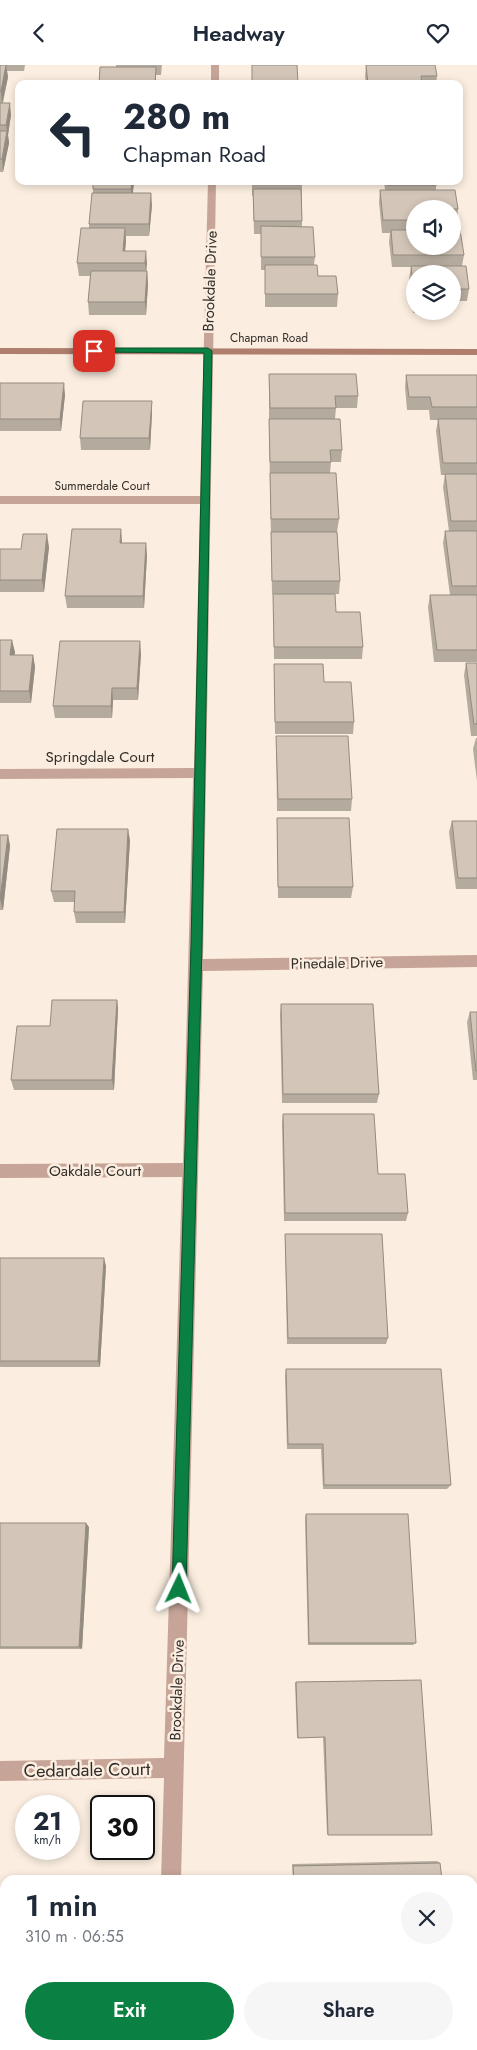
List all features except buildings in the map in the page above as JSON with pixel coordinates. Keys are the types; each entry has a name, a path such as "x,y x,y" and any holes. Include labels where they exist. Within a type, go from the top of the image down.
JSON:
{"street":[{"path":"215,65 215,80"},
{"name":"Brookdale Drive","path":"172,1875 196,965 212,185"},
{"name":"Chapman Road","path":"0,351 477,352"},
{"name":"Summerdale Court","path":"0,500 205,500"},
{"name":"Springdale Court","path":"0,774 200,773"},
{"name":"Pinedale Drive","path":"196,965 477,961"},
{"name":"Oakdale Court","path":"0,1171 191,1170"},
{"name":"Cedardale Court","path":"0,1771 174,1768"}],"route":[{"path":"94,351 208,351 197,945 179,1589"}]}
